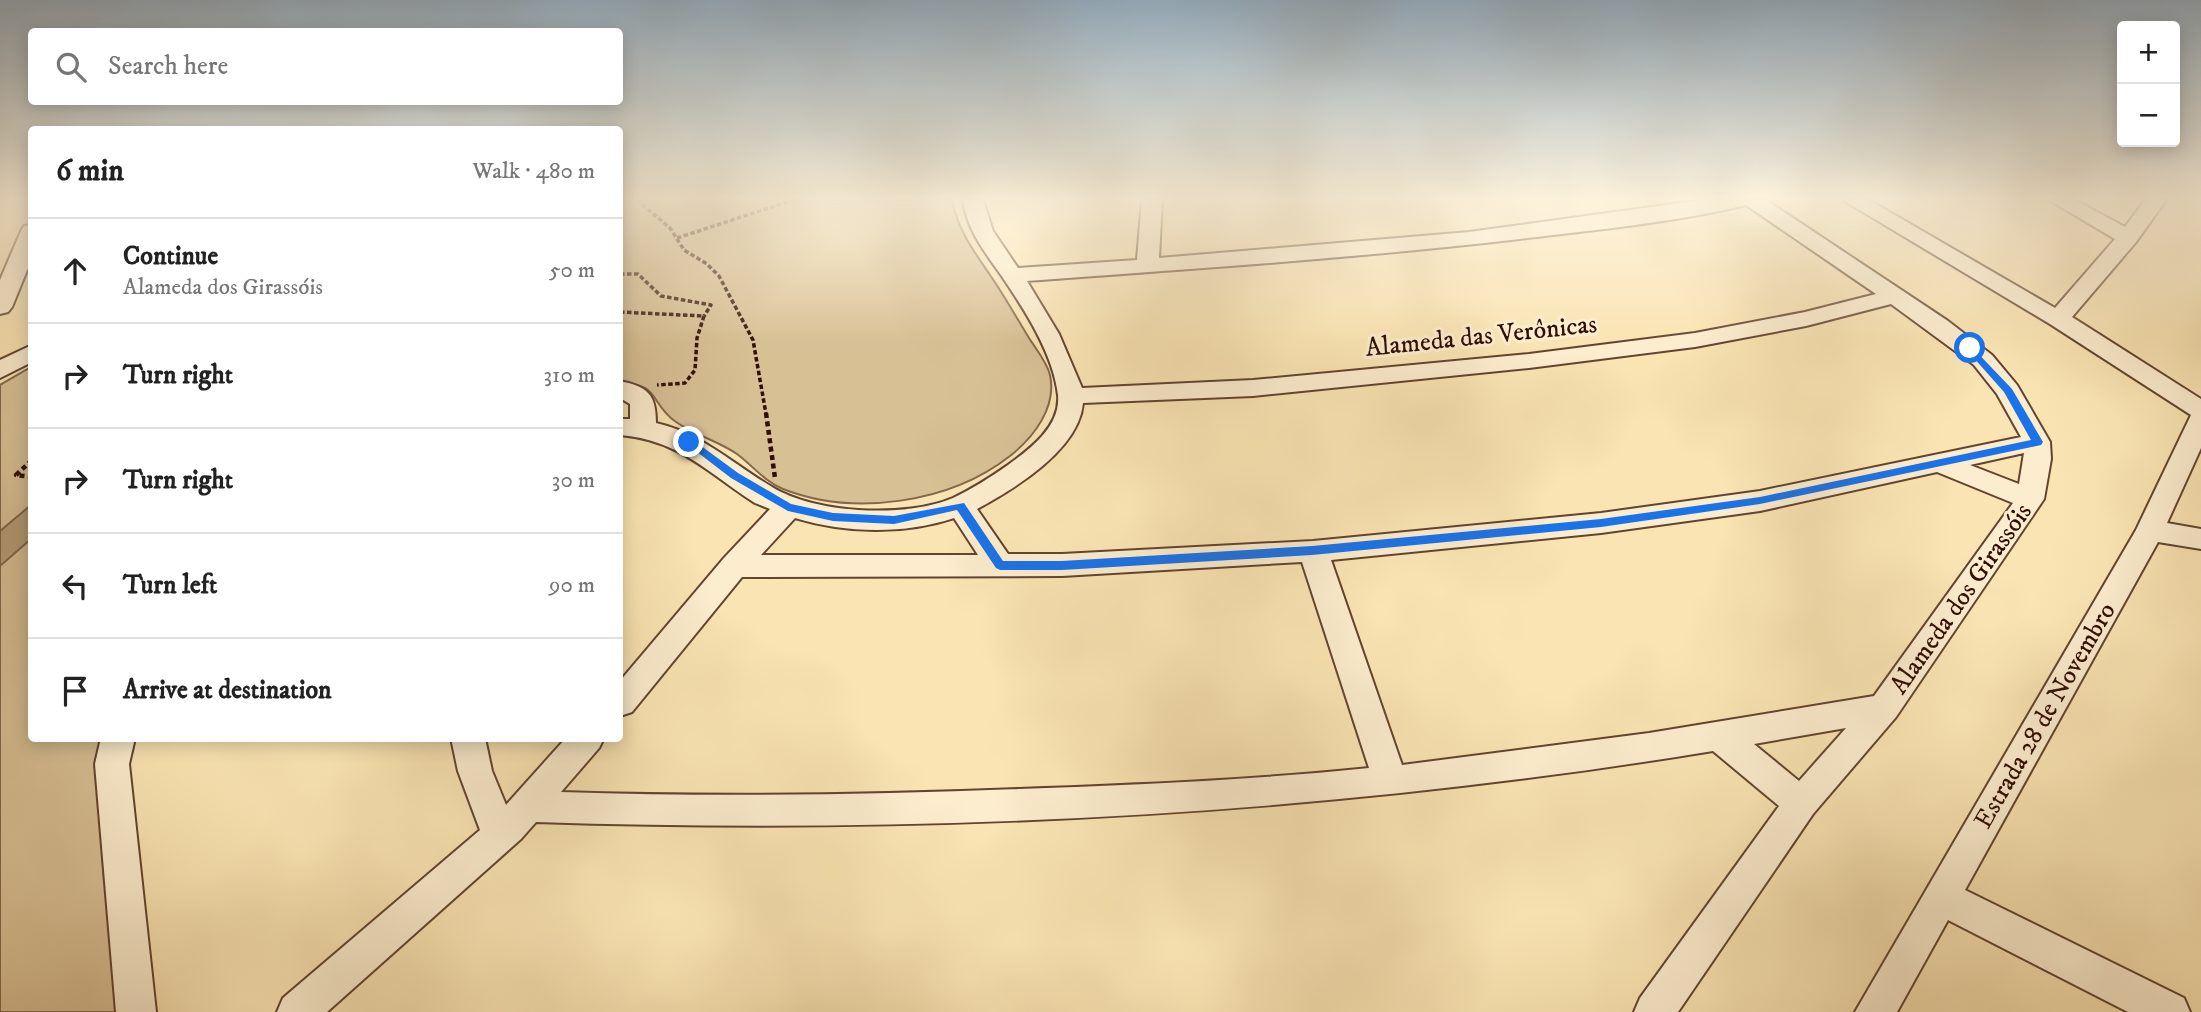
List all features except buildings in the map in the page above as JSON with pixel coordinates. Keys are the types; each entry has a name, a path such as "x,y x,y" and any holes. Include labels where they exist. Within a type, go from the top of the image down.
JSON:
{"street":[{"path":"0,307 25,247"},
{"path":"623,390 634,394 643,402 631,428 689,442 755,489 779,492 833,517 894,520 960,506 1006,480 1051,442 1070,408 1071,396 1065,372 1053,347 1012,275 990,247"},
{"path":"1148,266 1149,247"},
{"path":"1012,275 1380,247"},
{"path":"734,566 1062,565 1312,551 1601,523 1760,500 2037,442 2008,391 1970,348 1822,247"},
{"path":"1934,247 2057,319 2201,410"},
{"path":"2057,319 2119,247"},
{"name":"Alameda das Verônicas","path":"1071,396 1253,388 1529,361 1695,340 1806,318 1894,296"},
{"path":"0,370 28,354"},
{"name":"Estrada 28 de Novembro","path":"1881,1010 1940,897 2150,530 2191,468 2201,419"},
{"name":"Alameda dos Girassóis","path":"1654,1012 1801,803 1884,708 2030,499 2038,459 2037,442"},
{"path":"1939,463 2030,499"},
{"path":"624,692 734,566 779,492"},
{"path":"960,506 1000,565"},
{"path":"2150,530 2201,539"},
{"path":"1312,551 1390,780"},
{"path":"528,806 724,811 935,807 1254,793 1390,780 1720,737 1884,708"},
{"path":"1720,737 1801,803"},
{"path":"117,742 112,764 136,1012"},
{"path":"469,742 475,771 500,835"},
{"path":"297,1012 500,835 584,742"},
{"path":"1940,897 2170,1012"}],"path":[{"path":"682,247 719,276 753,340 768,409 779,492"},
{"path":"623,274 638,274 661,296 710,305 696,338 695,370 685,383 653,386"},
{"path":"623,312 704,316"},
{"path":"28,464 16,475 28,476"},
{"path":"766,481 779,492"}],"shaded area":[{"path":"623,247 972,247 1044,360 1049,370 1051,387 1047,410 1035,430 1010,456 986,472 931,494 901,501 870,503 811,498 776,486 737,454 676,422 667,415 648,390 633,384 623,384"},
{"path":"28,369 28,742 107,742 117,1012 0,1012 0,385"},
{"path":"28,508 28,542 0,566 0,531"}],"route":[{"path":"689,442 734,475 788,507 833,517 894,520 960,506 1000,565 1062,565 1312,551 1601,523 1760,500 2037,442 2008,391 1970,348"}]}
